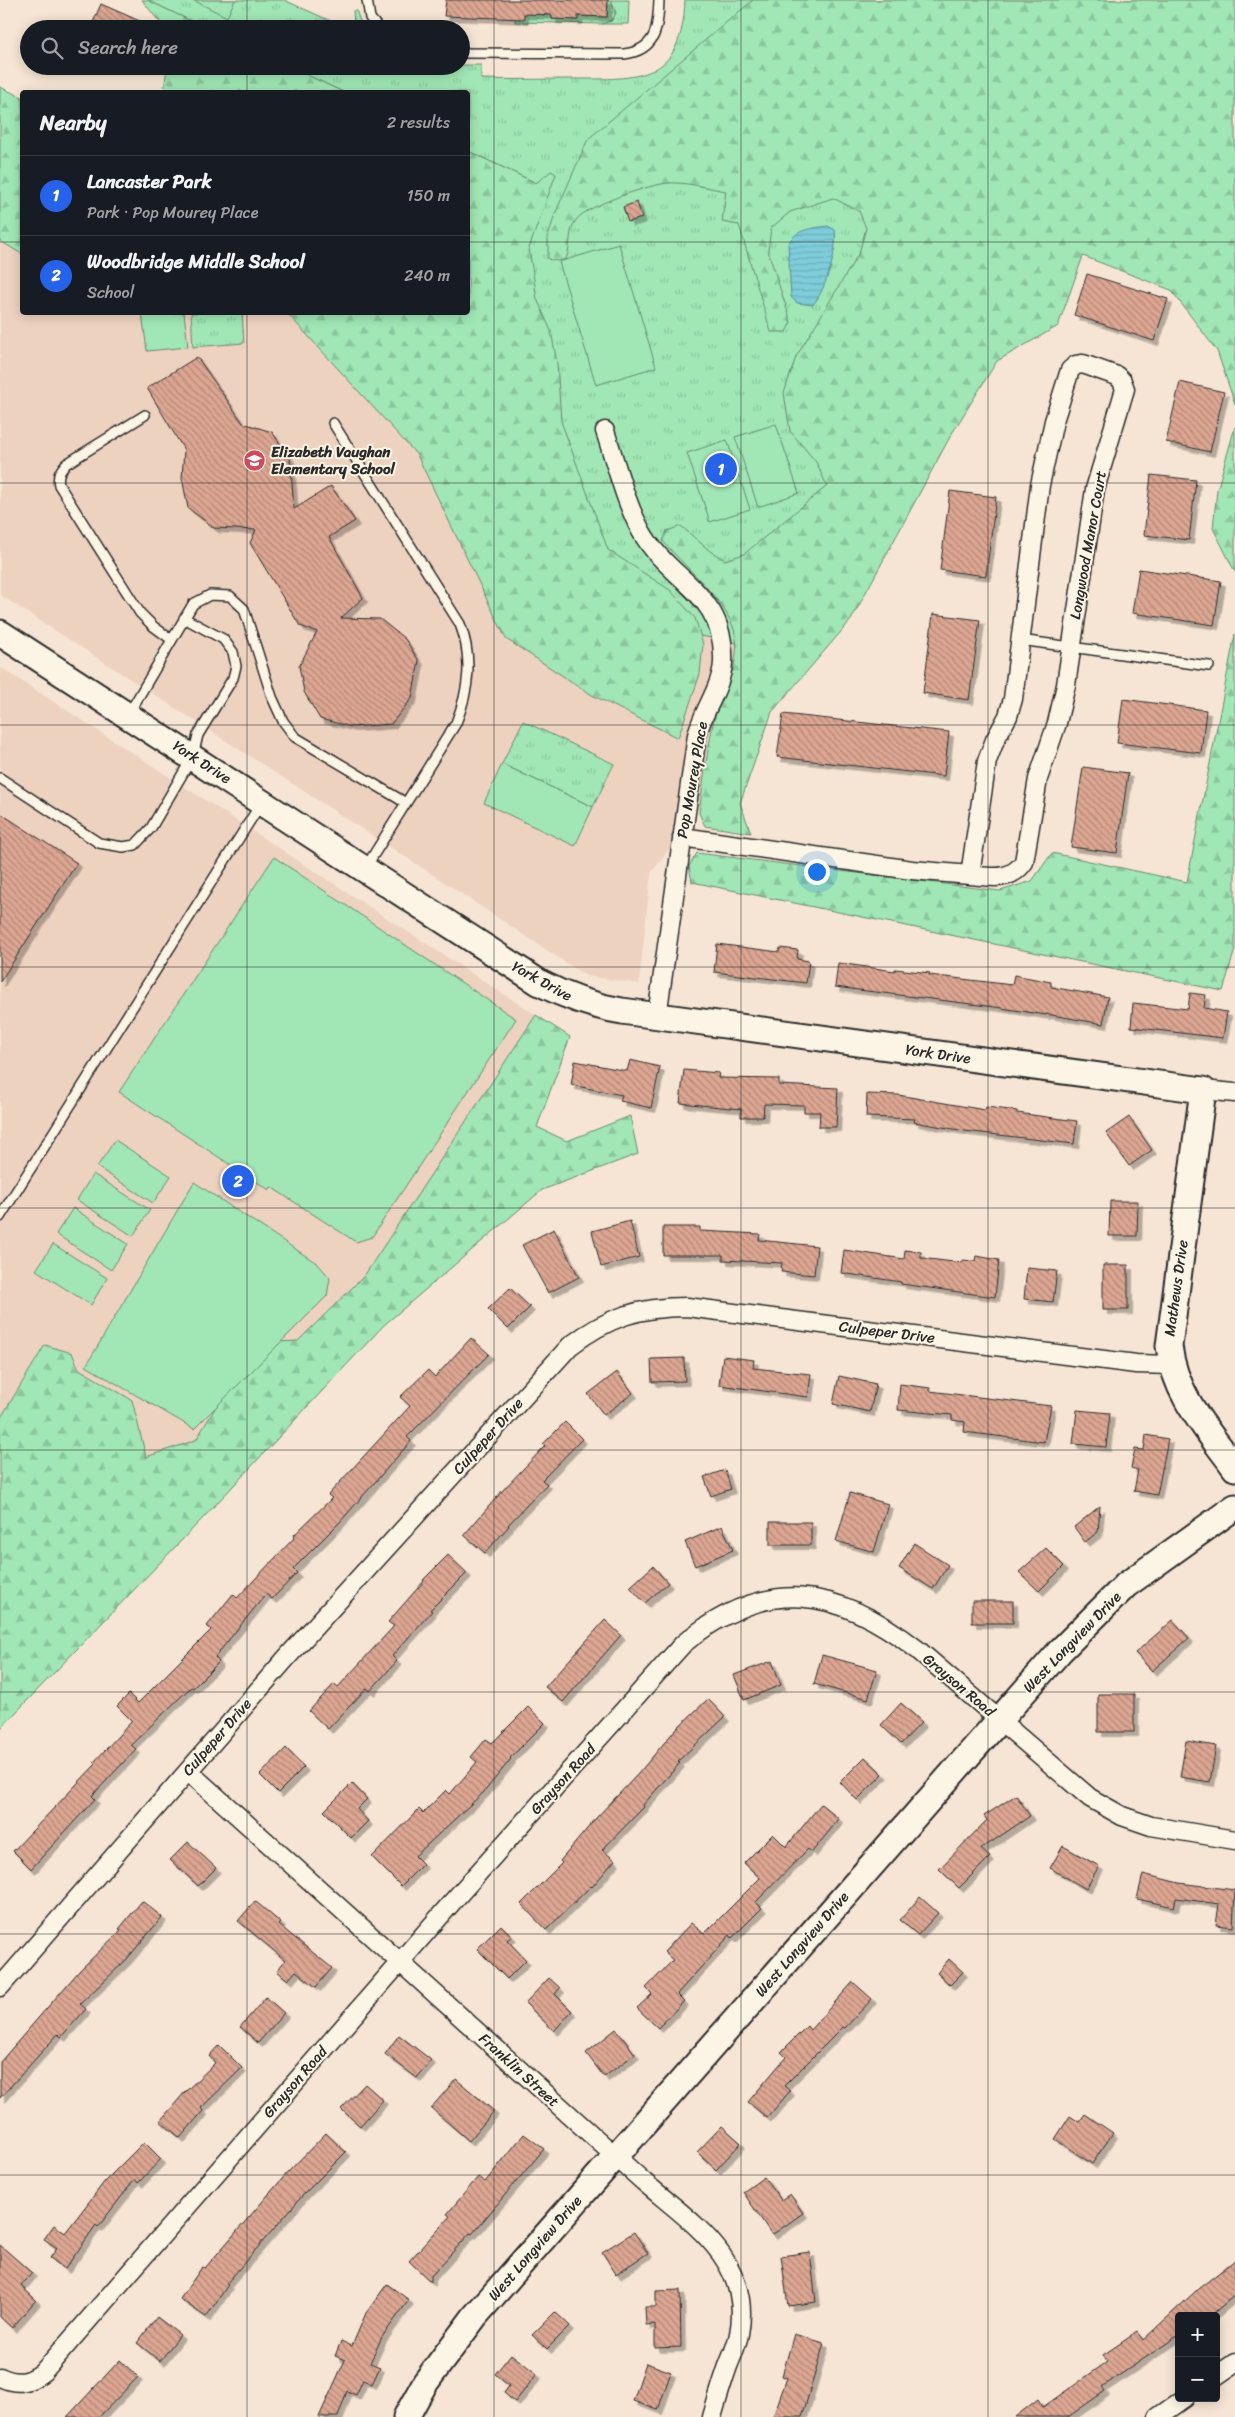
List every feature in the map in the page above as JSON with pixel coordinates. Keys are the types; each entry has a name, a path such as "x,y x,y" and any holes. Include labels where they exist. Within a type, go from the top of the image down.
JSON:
{"street":[{"name":"Longwood Manor Court","path":"682,837 912,870 1004,878 1018,871 1024,862 1038,779 1057,723 1066,685 1095,489 1125,389 1122,381 1117,376 1083,364 1076,365 1070,370 1054,421 1040,485 1013,699 1008,716 995,740 987,761 970,875"},
{"name":"Pop Mourey Place","path":"605,431 642,532 656,552 705,600 713,614 720,634 722,653 722,671 699,727 657,1016"},
{"name":"York Drive","path":"0,633 193,756 540,984 567,997 590,1005 657,1016 1235,1093"},
{"name":"Mathews Drive","path":"1203,1090 1169,1346 1171,1365 1178,1387 1186,1401 1235,1468"},
{"name":"Culpeper Drive","path":"0,1987 289,1655 570,1346 591,1330 614,1318 660,1307 687,1307 1136,1364 1171,1365"},
{"name":"West Longview Drive","path":"406,2417 425,2383 455,2340 1060,1651 1126,1585 1235,1507"},
{"name":"Grayson Road","path":"7,2380 22,2383 34,2380 43,2372 400,1962 683,1644 703,1627 726,1614 763,1602 793,1598 840,1604 862,1613 892,1630 1000,1719 1090,1798 1122,1816 1151,1826 1235,1840"},
{"name":"Franklin Street","path":"188,1772 708,2237 722,2253 738,2290 741,2311 740,2333 712,2417"},
{"path":"1220,2373 1235,2362"},
{"path":"1158,2417 1179,2402"}],"lane":[{"path":"368,0 372,20"},
{"path":"470,53 624,54 635,52 645,46 656,32 659,0"},
{"path":"145,416 66,464 60,471 58,478 59,485 140,613 153,626 172,640"},
{"path":"333,423 460,624 468,655 469,679 465,702 456,723 365,870"},
{"path":"128,715 193,604 210,595 230,596 244,609 272,696 283,721 295,737 406,804"},
{"path":"0,778 99,843 123,847 135,845 148,833 193,756 198,735 233,678 236,666 233,652 223,639 184,618"},
{"path":"1020,640 1209,666"},
{"path":"0,1217 262,802"}],"shaded area":[{"name":"Elizabeth Vaughan Elementary School","path":"0,129 20,138 20,315 423,315 817,659 772,712 651,873 639,984 586,976 0,595"},
{"path":"0,667 570,1037 204,1517 0,1729"}],"green space":[{"path":"142,0 147,0 189,20 158,20"},
{"path":"147,0 284,0 329,20 189,20"},
{"path":"193,0 235,0 227,17"},
{"path":"608,0 611,0 615,15 612,20 602,24 515,22 515,19 524,19 524,9 542,9 542,15 552,15 552,19 578,20 578,16 607,17"},
{"path":"611,0 629,0 628,24 602,24 612,20 616,13"},
{"path":"685,0 1235,0 1065,204 817,659 575,611 469,315 470,308 536,183 470,152 470,90 339,90 307,75 470,75 470,65 481,65 481,79 596,79 637,76 653,70 666,61 676,47 682,27"},
{"path":"753,0 1235,0 1235,404 1217,351 1171,290 1083,256 1058,326 997,361 951,435 851,620 772,712 740,803 751,833 705,826 699,813 706,760 715,716 735,662 735,634 730,620 717,600 663,541 667,531 681,526 710,551 725,560 744,554 827,486 816,462 790,431 784,393 796,357 859,253 866,228 859,211 833,198 790,212 771,228 768,251 791,322 786,332 771,332 739,225 722,222 726,191 690,184 669,183 635,191 606,202 583,213 574,223 566,259 557,261 548,259 548,237 555,214 588,139"},
{"path":"356,10 360,20 354,20 353,11"},
{"path":"166,75 307,75 339,90 164,90"},
{"path":"0,87 20,96 20,253 0,241"},
{"path":"470,152 536,183 551,171 556,174 529,248 537,299 551,331 557,363 561,421 608,550 670,590 695,618 703,644 700,674 678,738 592,695 506,639 417,455 289,315 470,315"},
{"path":"619,244 656,367 596,385 559,262"},
{"path":"142,315 184,315 188,347 147,351"},
{"path":"191,315 242,315 244,343 193,347"},
{"path":"776,424 799,493 758,507 735,437"},
{"path":"1235,427 1235,572 1213,528 1217,490"},
{"path":"727,440 750,509 710,522 687,453"},
{"path":"1235,634 1235,949 1223,991 692,882 689,866 697,853 1000,891 1032,881 1052,853 1187,882"},
{"path":"523,721 614,764 593,807 502,764"},
{"path":"502,764 593,807 575,846 484,803"},
{"path":"274,857 516,1019 372,1237 356,1242 271,1187 269,1190 119,1092"},
{"path":"536,1015 570,1037 537,1127 567,1141 630,1116 638,1154 542,1190 384,1325 204,1517 0,1729 0,1419 45,1345 72,1353 79,1369 132,1400 146,1457 196,1440 254,1343 298,1341 364,1276"},
{"path":"115,1140 171,1176 153,1203 97,1167"},
{"path":"93,1174 150,1210 133,1236 77,1200"},
{"path":"194,1182 318,1264 330,1278 327,1296 194,1429 86,1366"},
{"path":"73,1208 128,1244 111,1270 56,1234"},
{"path":"53,1244 107,1278 91,1305 36,1270"}],"water":[{"path":"828,226 835,230 835,248 826,280 813,305 797,303 791,297 788,244 800,232"}],"building":[{"path":"446,0 608,0 607,17 578,16 578,20 552,19 552,15 524,14 524,19 444,16"},
{"path":"101,4 137,20 94,20"},
{"path":"637,202 642,218 628,222 623,207"},
{"path":"1087,274 1168,299 1154,341 1074,315"},
{"path":"197,357 243,423 272,432 290,458 294,509 331,486 355,521 329,537 363,598 341,618 380,619 405,639 419,661 412,698 391,724 352,727 320,719 304,692 299,666 317,632 300,626 250,543 256,530 214,528 188,508 182,478 184,450 147,388"},
{"path":"1180,382 1224,392 1210,452 1166,442"},
{"path":"1151,475 1196,480 1189,540 1144,535"},
{"path":"950,491 996,497 986,576 940,570"},
{"path":"1139,569 1221,581 1214,625 1132,613"},
{"path":"933,614 980,620 969,700 923,693"},
{"path":"1123,699 1206,710 1201,753 1117,743"},
{"path":"783,714 949,732 944,776 777,757"},
{"path":"1083,767 1128,773 1117,853 1071,847"},
{"path":"0,813 77,863 0,982"},
{"path":"717,944 779,952 780,948 798,950 797,959 809,961 806,983 714,972"},
{"path":"838,963 895,971 895,969 930,973 929,975 1012,985 1014,975 1051,982 1051,987 1108,997 1103,1024 1046,1014 835,987"},
{"path":"1190,993 1206,995 1204,1008 1227,1012 1223,1038 1131,1027 1133,1003 1188,1009"},
{"path":"630,1060 660,1067 651,1108 620,1101 622,1095 571,1085 575,1061 627,1071"},
{"path":"684,1070 719,1073 718,1078 779,1079 779,1085 838,1088 836,1127 819,1127 820,1112 804,1112 804,1105 764,1104 763,1117 741,1117 741,1109 680,1103"},
{"path":"867,1094 898,1095 985,1110 986,1107 1077,1121 1074,1144 965,1131 914,1122 915,1119 866,1117"},
{"path":"1129,1117 1152,1150 1129,1166 1106,1133"},
{"path":"1110,1201 1138,1201 1137,1236 1109,1236"},
{"path":"630,1221 639,1257 601,1267 592,1231"},
{"path":"663,1227 700,1227 700,1231 760,1234 759,1240 817,1246 814,1275 781,1272 782,1263 723,1260 723,1255 663,1255"},
{"path":"554,1229 579,1277 548,1293 522,1245"},
{"path":"844,1250 904,1259 905,1250 921,1252 921,1258 962,1263 962,1260 975,1261 976,1256 999,1260 995,1297 901,1284 901,1282 841,1273"},
{"path":"1103,1265 1128,1265 1128,1310 1103,1310"},
{"path":"1027,1268 1057,1271 1053,1302 1024,1299"},
{"path":"510,1288 530,1307 508,1329 488,1309"},
{"path":"471,1338 489,1354 407,1437 411,1441 340,1522 293,1569 297,1573 272,1599 266,1594 215,1657 219,1662 131,1745 136,1749 92,1796 95,1799 31,1869 13,1851 96,1764 94,1762 132,1721 117,1706 129,1694 138,1703 211,1630 207,1626 233,1594 237,1598 295,1537 294,1535 332,1498 328,1495 410,1406 400,1397 428,1370 435,1377"},
{"path":"723,1356 754,1360 753,1368 811,1374 808,1397 719,1385"},
{"path":"684,1358 685,1381 652,1382 651,1359"},
{"path":"617,1372 633,1393 604,1415 588,1394"},
{"path":"839,1376 876,1384 870,1412 833,1404"},
{"path":"900,1384 930,1388 930,1391 1051,1406 1044,1442 964,1432 965,1422 952,1420 952,1415 898,1410"},
{"path":"1077,1410 1110,1413 1106,1447 1073,1444"},
{"path":"565,1422 582,1439 542,1480 547,1484 508,1525 485,1553 464,1535 545,1446 543,1444"},
{"path":"1146,1435 1168,1439 1157,1495 1134,1491 1138,1470 1131,1468 1135,1449 1144,1450"},
{"path":"725,1470 731,1489 711,1496 704,1477"},
{"path":"850,1493 888,1504 874,1552 836,1541"},
{"path":"1100,1506 1098,1532 1085,1542 1074,1527"},
{"path":"770,1522 811,1522 811,1545 770,1545"},
{"path":"722,1526 733,1550 695,1566 685,1542"},
{"path":"914,1543 948,1565 933,1589 899,1568"},
{"path":"1046,1548 1064,1566 1039,1591 1019,1572"},
{"path":"448,1555 467,1573 430,1610 432,1611 392,1656 397,1661 370,1691 367,1688 328,1729 309,1711 334,1684 338,1687 394,1626 388,1622 423,1580"},
{"path":"653,1566 668,1583 645,1603 630,1587"},
{"path":"972,1601 1013,1601 1013,1623 972,1623"},
{"path":"605,1620 621,1635 563,1702 545,1687"},
{"path":"1173,1620 1189,1638 1152,1671 1135,1653"},
{"path":"822,1655 877,1670 868,1699 814,1684"},
{"path":"772,1661 781,1685 744,1700 734,1675"},
{"path":"1098,1694 1134,1694 1134,1732 1098,1732"},
{"path":"708,1699 725,1717 678,1761 680,1763 643,1805 644,1807 602,1850 615,1860 592,1887 546,1930 521,1904 562,1863 560,1861 597,1817 638,1774 675,1730"},
{"path":"901,1703 922,1722 901,1744 881,1725"},
{"path":"528,1707 545,1723 510,1758 484,1792 415,1856 423,1864 401,1886 372,1857 419,1809 423,1813 446,1790 450,1794 477,1762 471,1757 486,1739 492,1743"},
{"path":"1186,1741 1216,1746 1210,1782 1180,1777"},
{"path":"286,1748 304,1767 278,1793 260,1775"},
{"path":"865,1757 883,1774 857,1800 840,1782"},
{"path":"352,1783 367,1799 357,1809 368,1821 351,1838 324,1811"},
{"path":"1016,1795 1030,1816 981,1849 990,1857 959,1888 939,1869 987,1820 984,1816"},
{"path":"821,1804 839,1819 812,1852 808,1849 756,1902 762,1908 732,1938 730,1935 677,1994 684,2001 658,2028 637,2008 652,1994 646,1988 673,1960 664,1952 691,1923 704,1934 760,1878 744,1863 773,1834 786,1847"},
{"path":"188,1842 216,1868 198,1886 170,1860"},
{"path":"1063,1846 1099,1866 1086,1889 1050,1868"},
{"path":"1143,1874 1179,1883 1235,1890 1233,1927 1216,1925 1219,1904 1176,1898 1174,1907 1137,1899"},
{"path":"920,1897 938,1913 918,1935 900,1920"},
{"path":"142,1901 162,1917 127,1959 80,2004 86,2009 61,2037 58,2034 0,2098 0,2062 80,1970 121,1930 119,1929"},
{"path":"255,1901 281,1923 279,1925 332,1968 316,1987 296,1971 288,1980 277,1971 285,1960 238,1921"},
{"path":"501,1925 512,1936 507,1940 526,1960 507,1979 477,1949"},
{"path":"949,1959 963,1972 950,1985 937,1973"},
{"path":"549,1978 560,1988 555,1994 572,2011 554,2031 525,2003"},
{"path":"853,1982 872,1999 845,2028 843,2027 784,2086 790,2091 767,2118 748,2102 786,2057 781,2052 807,2026 810,2030"},
{"path":"266,1997 284,2013 258,2043 240,2027"},
{"path":"616,2029 635,2054 604,2077 586,2053"},
{"path":"399,2035 431,2060 417,2078 385,2054"},
{"path":"219,2045 242,2068 201,2108 203,2111 180,2138 160,2121 185,2092 215,2063 209,2056"},
{"path":"456,2079 494,2111 469,2141 431,2108"},
{"path":"365,2084 383,2100 360,2126 341,2109"},
{"path":"1085,2114 1113,2133 1092,2164 1055,2139 1070,2116 1079,2122"},
{"path":"722,2126 741,2143 716,2170 697,2152"},
{"path":"326,2133 346,2152 304,2194 226,2284 228,2285 206,2317 180,2299 202,2267 205,2268 288,2172"},
{"path":"524,2134 544,2149 472,2234 470,2233 431,2276 431,2282 409,2261 450,2216 447,2214 478,2177 485,2182"},
{"path":"144,2142 161,2159 138,2183 135,2179 98,2227 96,2225 65,2269 50,2258 57,2248 44,2239 54,2225 65,2233 105,2181"},
{"path":"764,2177 781,2200 790,2194 803,2213 772,2235 743,2192"},
{"path":"634,2232 648,2253 616,2274 602,2252"},
{"path":"0,2245 32,2273 21,2286 36,2300 12,2328 0,2317"},
{"path":"810,2252 816,2302 788,2306 781,2256"},
{"path":"1235,2260 1235,2295 1215,2312 1175,2312 1175,2338 1102,2387 1105,2391 1068,2417 1015,2417 1038,2399 1043,2407 1107,2362 1103,2355 1137,2332 1143,2340 1198,2289"},
{"path":"387,2284 409,2300 382,2337 370,2363 380,2367 372,2384 363,2380 356,2395 347,2391 338,2417 319,2417 345,2360 335,2356 341,2341 352,2346 366,2313"},
{"path":"680,2290 681,2347 655,2348 655,2324 646,2325 645,2307 656,2307 656,2291"},
{"path":"555,2312 570,2326 547,2349 532,2335"},
{"path":"157,2317 180,2335 160,2361 137,2343"},
{"path":"794,2334 824,2343 802,2417 773,2417 787,2378 782,2376"},
{"path":"511,2354 537,2374 515,2402 504,2393 509,2386 495,2374"},
{"path":"120,2360 138,2377 99,2417 67,2417"},
{"path":"646,2363 671,2372 658,2410 633,2401"}],"place":[{"name":"Elizabeth Vaughan Elementary School","path":"255,461"},
{"name":"Lancaster Park","path":"721,469"},
{"name":"Woodbridge Middle School","path":"238,1181"}]}
